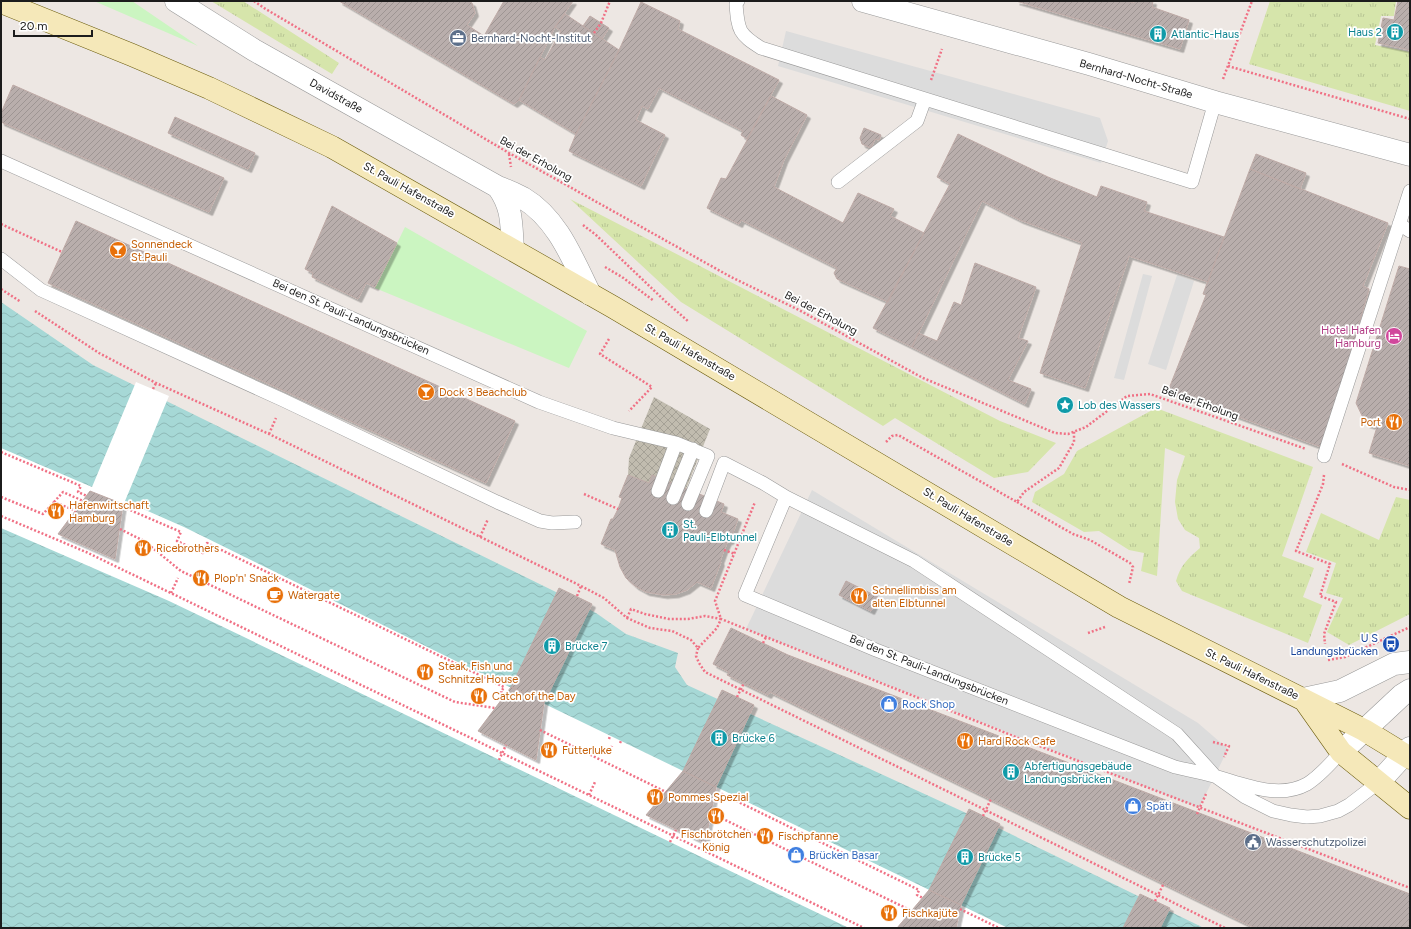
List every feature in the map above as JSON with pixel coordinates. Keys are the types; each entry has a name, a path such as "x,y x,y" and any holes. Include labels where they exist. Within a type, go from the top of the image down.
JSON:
{"main road":[{"name":"St. Pauli Hafenstraße","path":"1,2 209,88 324,143 513,249 685,349 1119,607 1364,730"},
{"path":"1303,699 1341,752 1410,808"},
{"path":"1364,730 1408,753"}],"street":[{"name":"Davidstraße","path":"176,1 254,50 522,198 541,212 548,220 565,244 590,294"},
{"name":"Bernhard-Nocht-Straße","path":"863,1 1215,102 1410,155"},
{"path":"498,186 504,195 509,208 513,249"},
{"path":"1303,699 1340,691 1394,664 1410,662"},
{"path":"1341,752 1402,695 1410,690"},
{"path":"1379,782 1408,753"}],"lane":[{"path":"738,1 736,4 737,26 745,38 761,48 1192,182 1215,102"},
{"path":"838,182 917,121 925,99"},
{"name":"Bei den St. Pauli-Landungsbrücken","path":"1,161 539,402 613,428 676,442 708,456 688,504"},
{"path":"1324,456 1410,190"},
{"path":"1399,224 1410,231"},
{"path":"1,259 41,290 276,397 504,505 540,521 552,523 575,522"},
{"path":"658,491 676,442"},
{"path":"673,498 692,449"},
{"name":"Bei den St. Pauli-Landungsbrücken","path":"706,511 724,463 763,483 786,497 914,561 1177,734 1215,776 1245,797 1273,811 1307,817 1320,816 1338,811 1349,805 1379,782"},
{"name":"Bei den St. Pauli-Landungsbrücken","path":"786,497 745,595 876,650 1168,764 1215,776 1250,788 1276,790 1292,789 1307,784 1341,752"}],"path":[{"name":"Bei der Erholung","path":"254,1 509,153 731,277 799,310 923,378 1055,433 1068,434 1086,427 1127,396 1150,394 1324,456 1394,487 1410,490"},
{"path":"594,33 601,23 610,1"},
{"path":"1252,1 1228,66 1410,118"},
{"path":"925,99 949,25"},
{"path":"509,153 512,168"},
{"path":"578,220 694,326 685,349"},
{"path":"1,224 62,252"},
{"path":"1,289 27,306"},
{"path":"34,310 99,353 156,383 269,434 581,586 604,598 627,618 650,628 672,631 691,640 698,648"},
{"path":"609,339 600,354 652,386 613,428"},
{"path":"153,389 156,383"},
{"path":"1017,502 1024,492 1059,468 1074,442 1074,431"},
{"path":"898,435 1073,534 1090,540 1130,563 1133,567 1130,582"},
{"path":"1,452 80,486 78,492 87,496"},
{"path":"763,483 716,601 721,619 717,628 698,648 696,656 705,672 1226,928"},
{"path":"1324,484 1296,551 1330,564 1320,596 1336,602 1324,634 1325,644"},
{"path":"1,497 43,514 63,492 83,501"},
{"path":"584,494 618,509"},
{"path":"54,502 76,511"},
{"path":"123,507 181,532 177,541 190,548 203,553 207,543 504,687 501,692 506,695"},
{"path":"1,516 86,552 172,593 864,928"},
{"path":"120,529 144,541 181,571 239,599 456,702 495,708"},
{"path":"724,550 735,554"},
{"path":"172,593 178,578"},
{"path":"576,596 581,586"},
{"path":"627,618 631,609 651,616 669,619 688,619 705,616 721,619 1021,739 1410,888"},
{"path":"1328,660 1345,657 1410,627"},
{"path":"763,643 766,638"},
{"path":"737,697 744,683"},
{"path":"498,696 503,698"},
{"path":"540,730 666,792"},
{"path":"1018,745 1021,739"},
{"path":"499,760 506,745"},
{"path":"609,754 612,746"},
{"path":"589,795 595,782"},
{"path":"717,802 714,798 720,799 722,794 912,886 919,890 917,895 923,898"},
{"path":"983,816 991,799"},
{"path":"711,813 912,911"},
{"path":"670,842 676,830"},
{"path":"1155,901 1164,883"},
{"path":"960,909 999,928"}],"shaded area":[{"path":"786,31 1100,118 1108,141 1101,163 778,66"},
{"path":"1143,274 1152,276 1124,380 1114,378"},
{"path":"1177,275 1194,281 1166,370 1148,364"},
{"path":"654,397 710,429 686,489 652,475 649,483 628,475 629,458"},
{"path":"812,490 1198,723 1228,749 1199,808 746,629"}],"green space":[{"path":"94,1 132,1 198,46"},
{"path":"211,1 243,1 339,63 332,74"},
{"path":"1270,1 1396,1 1394,16 1381,16 1375,45 1410,52 1410,111 1249,64"},
{"path":"570,199 1000,421 1056,443 1028,472 994,478 895,418 883,426 681,302"},
{"path":"405,227 587,331 569,368 375,288"},
{"path":"1156,408 1313,467 1282,556 1314,568 1303,597 1322,605 1308,643 1182,591 1176,581 1180,571 1185,563 1200,548 1199,538 1185,530 1178,519 1175,502 1177,480 1185,456 1165,448 1157,576 1141,571 1144,553 1129,550 1099,531 1084,532 1032,502 1035,492 1064,474 1077,451"},
{"path":"1396,497 1410,500 1410,614 1349,645 1327,632 1343,598 1326,593 1336,563 1306,552 1321,513 1379,540"}],"water":[{"path":"1,302 93,365 560,594 596,613 626,634 678,653 675,667 687,685 990,824 1204,928 1,928"}],"pier":[{"path":"136,382 169,396 125,501 184,527 468,667 1008,928 849,928 169,601 1,528 1,448 92,487"}],"building":[{"path":"339,1 468,1 472,3 475,13 467,25 484,36 504,1 573,1 555,27 519,100 514,104"},
{"name":"Atlantic-Haus","path":"1016,1 1127,1 1134,3 1135,1 1153,1 1152,7 1189,20 1180,49"},
{"name":"Haus 2","path":"1398,1 1410,1 1410,50 1378,43 1383,18 1394,20"},
{"path":"641,2 680,21 678,29 779,80 747,139 741,135 743,131 659,88 648,109 642,106 636,120 665,135 641,186 569,151"},
{"path":"565,14 619,50 576,134 519,100 540,57 545,60 561,31 555,27"},
{"path":"590,16 609,28 602,39 583,26"},
{"path":"13,85 224,178 209,212 1,122 1,113"},
{"path":"771,96 807,115 784,160 774,187 843,223 858,193 894,209 890,216 924,233 888,302 837,279 834,273 837,268 741,220 739,224 707,208 721,178 726,179"},
{"path":"175,117 255,153 248,169 168,133"},
{"path":"864,128 881,135 879,140 875,139 871,148 862,144 860,138"},
{"path":"958,134 1048,177 1097,197 1101,186 1147,202 1144,211 1224,237 1208,282 1129,256 1085,388 1040,373 1082,243 1020,220 982,201 912,347 873,328 950,184 937,177"},
{"path":"1256,154 1306,173 1300,189 1250,169"},
{"path":"1250,169 1388,223 1363,286 1369,289 1324,448 1168,391 1206,295 1203,294"},
{"path":"332,206 397,243 375,287 366,283 358,299 312,277 313,273 305,269"},
{"path":"76,221 515,421 486,483 48,283"},
{"path":"975,263 1036,287 1018,338 1028,341 1008,380 1031,389 1025,404 912,347 918,333 937,341 954,302 961,305"},
{"name":"Hotel Hafen Hamburg","path":"1399,266 1410,269 1410,466 1369,453 1377,427 1366,424 1356,403"},
{"name":"St. Pauli-Elbtunnel","path":"628,475 649,483 652,475 724,504 721,512 738,519 730,541 728,541 724,550 711,588 697,582 687,590 676,594 664,595 646,592 635,586 626,578 620,567 615,550 601,544 611,519 613,519 618,509 622,498 619,497"},
{"path":"90,491 123,504 115,559 58,534"},
{"name":"Schnellimbiss am alten Elbtunnel","path":"846,581 878,597 871,611 839,595"},
{"name":"Brücke 7","path":"559,588 592,604 544,703 511,687"},
{"name":"Abfertigungsgebäude Landungsbrücken","path":"731,628 788,655 1410,894 1410,928 1255,928 770,692 768,695 727,675 729,672 713,664"},
{"path":"511,687 544,703 536,760 478,731"},
{"name":"Brücke 6","path":"722,690 754,705 716,787 683,771"},
{"path":"683,771 716,787 705,843 646,815"},
{"name":"Brücke 5","path":"969,809 1000,824 961,905 929,890"},
{"path":"929,890 961,905 956,928 897,928"},
{"path":"1140,894 1170,908 1160,928 1123,928"}],"place":[{"name":"Haus 2","path":"1395,32"},
{"name":"Atlantic-Haus","path":"1158,34"},
{"name":"Bernhard-Nocht-Institut","path":"458,38"},
{"name":"Sonnendeck St.Pauli","path":"118,250"},
{"name":"Hotel Hafen Hamburg","path":"1394,336"},
{"name":"Dock 3 Beachclub","path":"426,392"},
{"name":"Lob des Wassers","path":"1065,405"},
{"name":"Port","path":"1394,422"},
{"name":"Hafenwirtschaft Hamburg","path":"56,511"},
{"name":"St. Pauli-Elbtunnel","path":"670,530"},
{"name":"Ricebrothers","path":"143,548"},
{"name":"Plop'n' Snack","path":"201,578"},
{"name":"Watergate","path":"275,595"},
{"name":"Schnellimbiss am alten Elbtunnel","path":"859,596"},
{"name":"U S Landungsbrücken","path":"1391,644"},
{"name":"Brücke 7","path":"552,646"},
{"name":"Steak, Fish und Schnitzel House","path":"425,672"},
{"name":"Catch of the Day","path":"479,696"},
{"name":"Rock Shop","path":"889,704"},
{"name":"Brücke 6","path":"719,738"},
{"name":"Hard Rock Cafe","path":"965,741"},
{"name":"Futterluke","path":"549,750"},
{"name":"Abfertigungsgebäude Landungsbrücken","path":"1011,772"},
{"name":"Pommes Spezial","path":"655,797"},
{"name":"Späti","path":"1133,806"},
{"name":"Fischbrötchen König","path":"716,816"},
{"name":"Fischpfanne","path":"765,836"},
{"name":"Wasserschutzpolizei","path":"1253,842"},
{"name":"Brücken Basar","path":"796,855"},
{"name":"Brücke 5","path":"965,857"},
{"name":"Fischkajüte","path":"889,913"}]}
